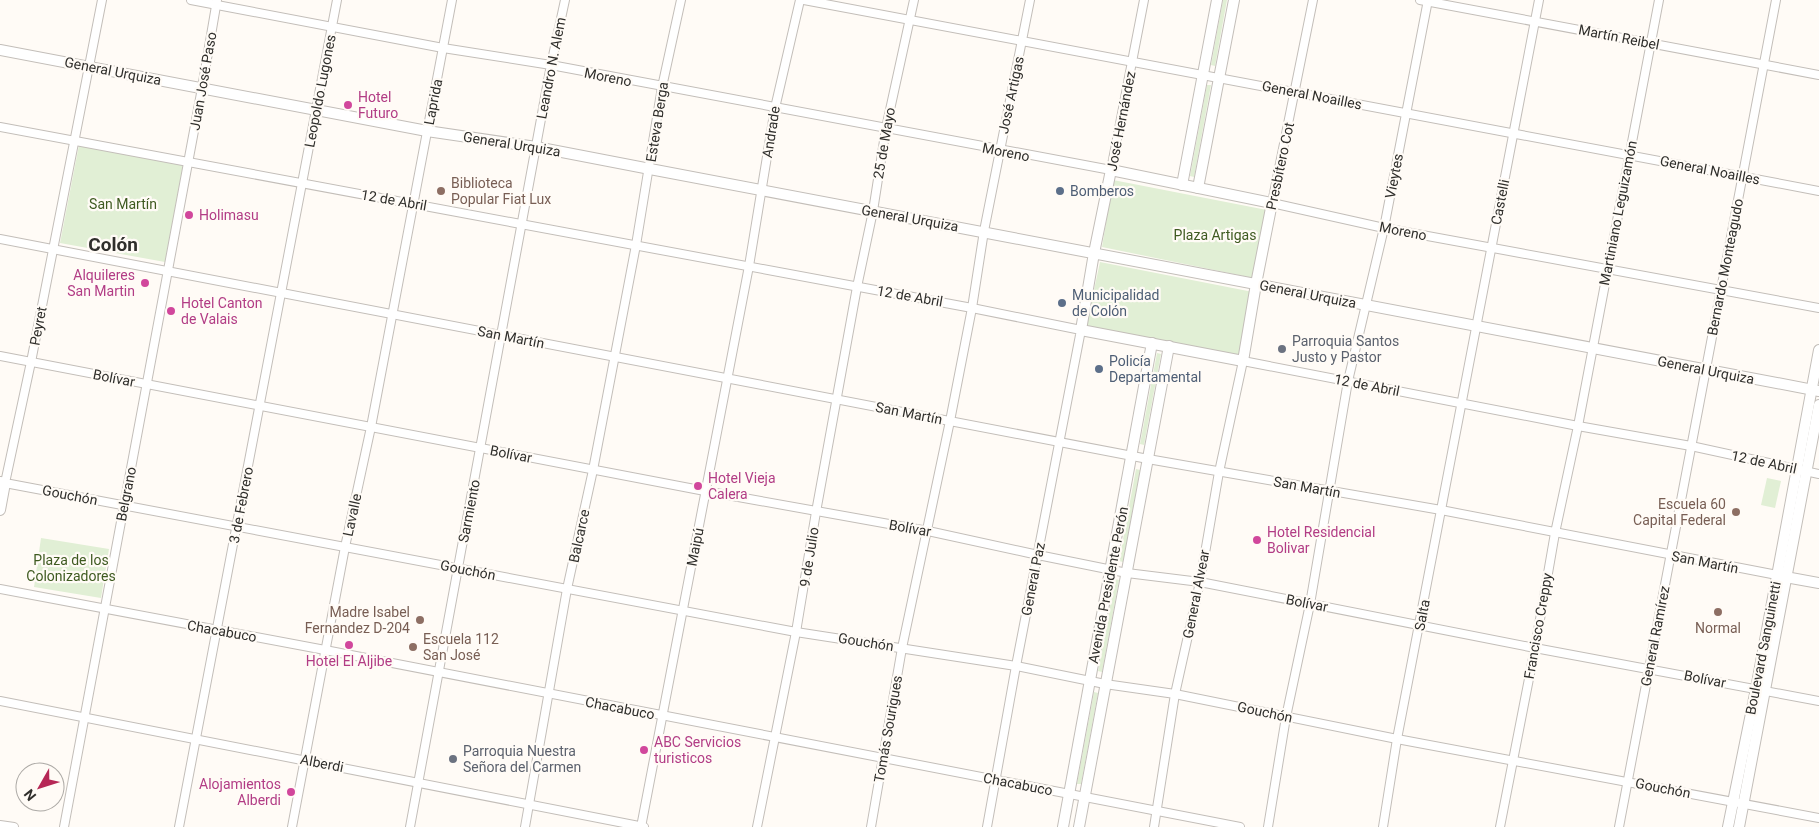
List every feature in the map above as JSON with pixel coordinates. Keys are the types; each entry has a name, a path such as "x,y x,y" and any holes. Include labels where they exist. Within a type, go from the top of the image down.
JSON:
{"main road":[{"path":"1182,184 1217,0"},
{"path":"1198,188 1234,0"},
{"name":"General Urquiza","path":"0,50 427,131 536,147 650,168 762,191 984,231 1365,306 1815,391"},
{"name":"Moreno","path":"1111,170 1272,204"},
{"name":"José Hernández","path":"1081,330 1111,170"},
{"name":"Presbítero Cot","path":"1244,361 1256,284 1272,204"},
{"name":"12 de Abril","path":"1081,330 1244,361"},
{"name":"Avenida Presidente Perón","path":"1063,827 1152,343"},
{"name":"Avenida Presidente Perón","path":"1079,827 1169,346"},
{"path":"1802,470 1815,391 1819,350"},
{"path":"1802,470 1819,405"},
{"name":"Boulevard Sanguinetti","path":"1739,827 1760,689 1802,470"},
{"name":"Peyret","path":"0,510 2,483"},
{"name":"San Martín","path":"1781,576 1819,583"},
{"name":"Boulevard Sanguinetti","path":"1728,827 1732,801 1760,689"}],"street":[{"name":"Peyret","path":"2,483 31,362 102,0"},
{"name":"Moreno","path":"191,0 216,2 443,48 551,66 1000,151 1111,170"},
{"name":"Leopoldo Lugones","path":"303,183 337,0"},
{"name":"Laprida","path":"413,204 452,0"},
{"name":"Leandro N. Alem","path":"522,224 565,0"},
{"name":"Esteva Berga","path":"636,245 662,87 681,0"},
{"name":"Andrade","path":"749,266 775,108 800,0"},
{"name":"General Noailles","path":"804,0 1819,191"},
{"name":"25 de Mayo","path":"857,287 873,211 886,128 914,0"},
{"name":"José Artigas","path":"972,308 984,231 1030,0"},
{"name":"José Hernández","path":"1111,170 1144,0"},
{"name":"Presbítero Cot","path":"1272,204 1313,0"},
{"name":"Martín Reibel","path":"1425,0 1819,75"},
{"name":"Vieytes","path":"1268,827 1286,717 1310,604 1348,381 1384,228 1425,0"},
{"name":"Castelli","path":"1462,404 1539,0"},
{"name":"Martiniano Leguizamón","path":"1578,426 1659,0"},
{"name":"Bernardo Monteagudo","path":"1691,446 1776,0"},
{"name":"Juan José Paso","path":"188,162 216,2"},
{"name":"12 de Abril","path":"0,126 1081,330"},
{"name":"Belgrano","path":"64,827 188,162"},
{"name":"3 de Febrero","path":"179,827 303,183"},
{"name":"Lavalle","path":"292,827 413,204"},
{"name":"Moreno","path":"1272,204 1384,228 1819,308"},
{"name":"Sarmiento","path":"410,827 522,224"},
{"name":"San Martín","path":"0,239 1132,456 1441,510 1781,576"},
{"name":"Balcarce","path":"525,827 550,694 567,588 593,470 636,245"},
{"name":"Maipú","path":"642,827 749,266"},
{"name":"9 de Julio","path":"758,827 796,632 857,287"},
{"name":"Tomás Sourigues","path":"871,827 902,648 928,531 972,308"},
{"name":"General Paz","path":"987,827 1081,330"},
{"name":"Bolívar","path":"0,356 593,470 928,531 1038,556 1127,572 1200,582 1535,648 1819,701"},
{"name":"12 de Abril","path":"1244,361 1462,404 1691,446 1819,474"},
{"name":"General Alvear","path":"1154,827 1176,694 1200,582 1219,472 1244,361"},
{"name":"Salta","path":"1383,827 1397,739 1462,404"},
{"name":"Francisco Creppy","path":"1500,827 1555,533 1578,426"},
{"name":"General Ramírez","path":"1619,827 1691,446"},
{"name":"Gouchón","path":"2,483 796,632 1016,666 1105,684 1176,694 1397,739 1819,818"},
{"name":"Chacabuco","path":"0,589 1240,827"},
{"name":"Alberdi","path":"0,701 642,827"},
{"path":"0,825 14,827"}],"green space":[{"path":"1223,0 1227,0 1215,66 1211,65"},
{"path":"1207,85 1211,85 1194,177 1190,176"},
{"name":"San Martín","path":"79,145 183,165 165,262 60,243"},
{"name":"Plaza Artigas","path":"1113,180 1267,210 1253,278 1102,247"},
{"path":"1100,262 1253,292 1240,355 1086,327"},
{"path":"1157,353 1161,354 1144,445 1140,444"},
{"path":"1136,469 1140,470 1123,562 1119,561"},
{"path":"1767,478 1781,481 1775,508 1761,505"},
{"name":"Plaza de los Colonizadores","path":"41,538 109,549 101,598 34,587"},
{"path":"1115,579 1119,580 1102,672 1098,671"},
{"path":"1094,692 1098,693 1081,784 1077,784"}],"place":[{"name":"Hotel Futuro","path":"348,105"},
{"name":"Biblioteca Popular Fiat Lux","path":"441,191"},
{"name":"Bomberos","path":"1060,191"},
{"name":"Holimasu","path":"189,215"},
{"name":"Alquileres San Martin","path":"145,283"},
{"name":"Municipalidad de Colón","path":"1062,303"},
{"name":"Hotel Canton de Valais","path":"171,311"},
{"name":"Parroquia Santos Justo y Pastor","path":"1282,349"},
{"name":"Policía Departamental","path":"1099,369"},
{"name":"Hotel Vieja Calera","path":"698,486"},
{"name":"Escuela 60 Capital Federal","path":"1736,512"},
{"name":"Hotel Residencial Bolivar","path":"1257,540"},
{"name":"Normal","path":"1718,612"},
{"name":"Madre Isabel Fernandez D-204","path":"420,620"},
{"name":"Hotel El Aljibe","path":"349,645"},
{"name":"Escuela 112 San José","path":"413,647"},
{"name":"ABC Servicios turisticos","path":"644,750"},
{"name":"Parroquia Nuestra Señora del Carmen","path":"453,759"},
{"name":"Alojamientos Alberdi","path":"291,792"}],"district":[{"name":"Colón","path":"113,244"}]}
